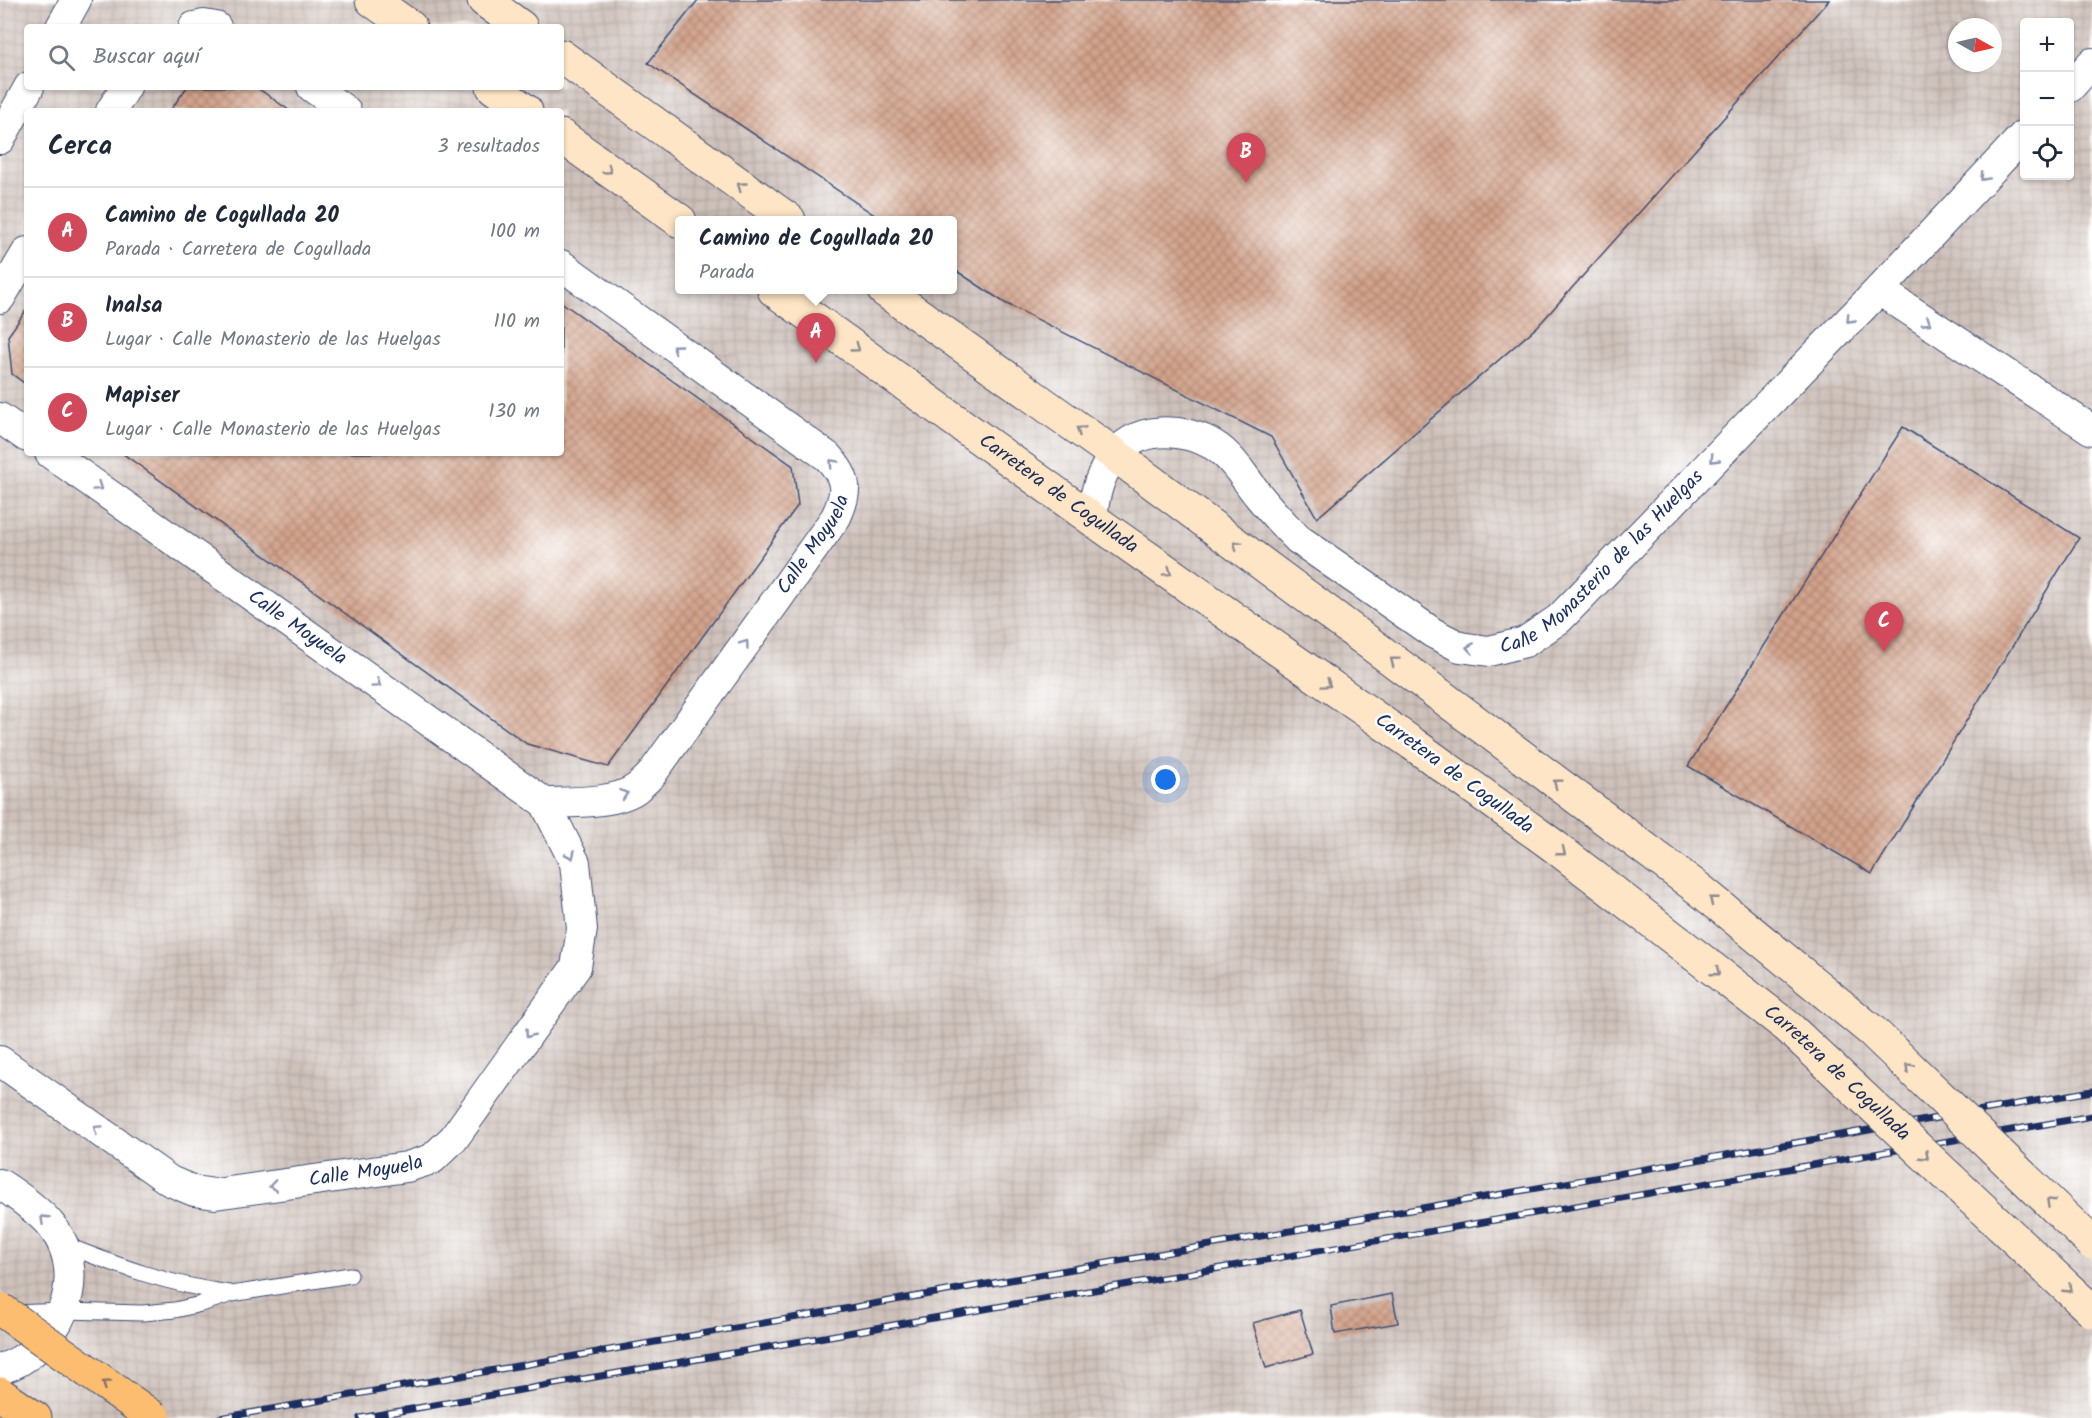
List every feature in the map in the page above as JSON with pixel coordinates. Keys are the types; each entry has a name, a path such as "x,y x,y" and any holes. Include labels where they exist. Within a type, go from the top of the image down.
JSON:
{"highway":[{"path":"0,1310 154,1418"},
{"path":"0,1394 35,1418"}],"street":[{"path":"63,24 76,0"},
{"path":"372,0 406,24"},
{"path":"484,0 517,24"},
{"path":"564,58 783,216"},
{"path":"2074,83 2092,63"},
{"path":"0,139 27,90"},
{"path":"113,108 124,90"},
{"path":"316,90 342,108"},
{"path":"497,90 522,108"},
{"path":"564,138 675,217"},
{"name":"Calle Monasterio de las Huelgas","path":"1114,454 1129,441 1146,434 1167,432 1204,439 1223,452 1279,520 1298,539 1433,633 1460,646 1490,651 1525,642 1559,619 2020,140"},
{"path":"0,298 24,257"},
{"name":"Calle Moyuela","path":"545,803 598,800 618,796 636,789 651,775 836,517 843,500 845,483 840,469 828,457 564,267"},
{"path":"1878,290 2092,430"},
{"name":"Carretera de Cogullada","path":"780,294 1092,519 1554,846 1788,1027 2092,1311"},
{"path":"890,294 1114,454 1699,889 1872,1031 2092,1243"},
{"path":"0,418 24,435"},
{"path":"1092,519 1094,500 1100,480 1114,454"},
{"name":"Calle Moyuela","path":"0,1061 170,1181 194,1191 215,1194 407,1167 432,1159 454,1138 576,967 582,929 575,863 545,803 54,456"},
{"path":"0,1184 19,1196 53,1228 69,1262 70,1277 64,1311 46,1339 23,1359 0,1370"}],"lane":[{"path":"62,1244 164,1281 232,1294"},
{"path":"0,1314 35,1311 154,1312 201,1304 232,1294 350,1275"}],"shaded area":[{"path":"0,0 2092,0 2092,1418 0,1418"}],"building":[{"path":"698,0 1829,0 1538,326 1317,518 1271,437 1005,303 957,271 957,216 876,216 648,63"},
{"path":"185,90 260,90 286,108 172,108"},
{"path":"564,304 793,466 798,505 608,767 527,744 126,456 564,456"},
{"path":"24,313 24,383 12,374 8,336"},
{"path":"1903,427 2079,538 1872,874 1688,766"},
{"path":"1392,1294 1398,1323 1335,1334 1331,1306"},
{"path":"1300,1310 1313,1354 1266,1368 1253,1323"}],"railway":[{"path":"220,1418 2092,1091"},
{"path":"360,1418 2092,1116"}],"place":[{"name":"Inalsa","path":"1246,183"},
{"name":"Camino de Cogullada 20","path":"816,363"},
{"name":"Mapiser","path":"1884,652"}]}
